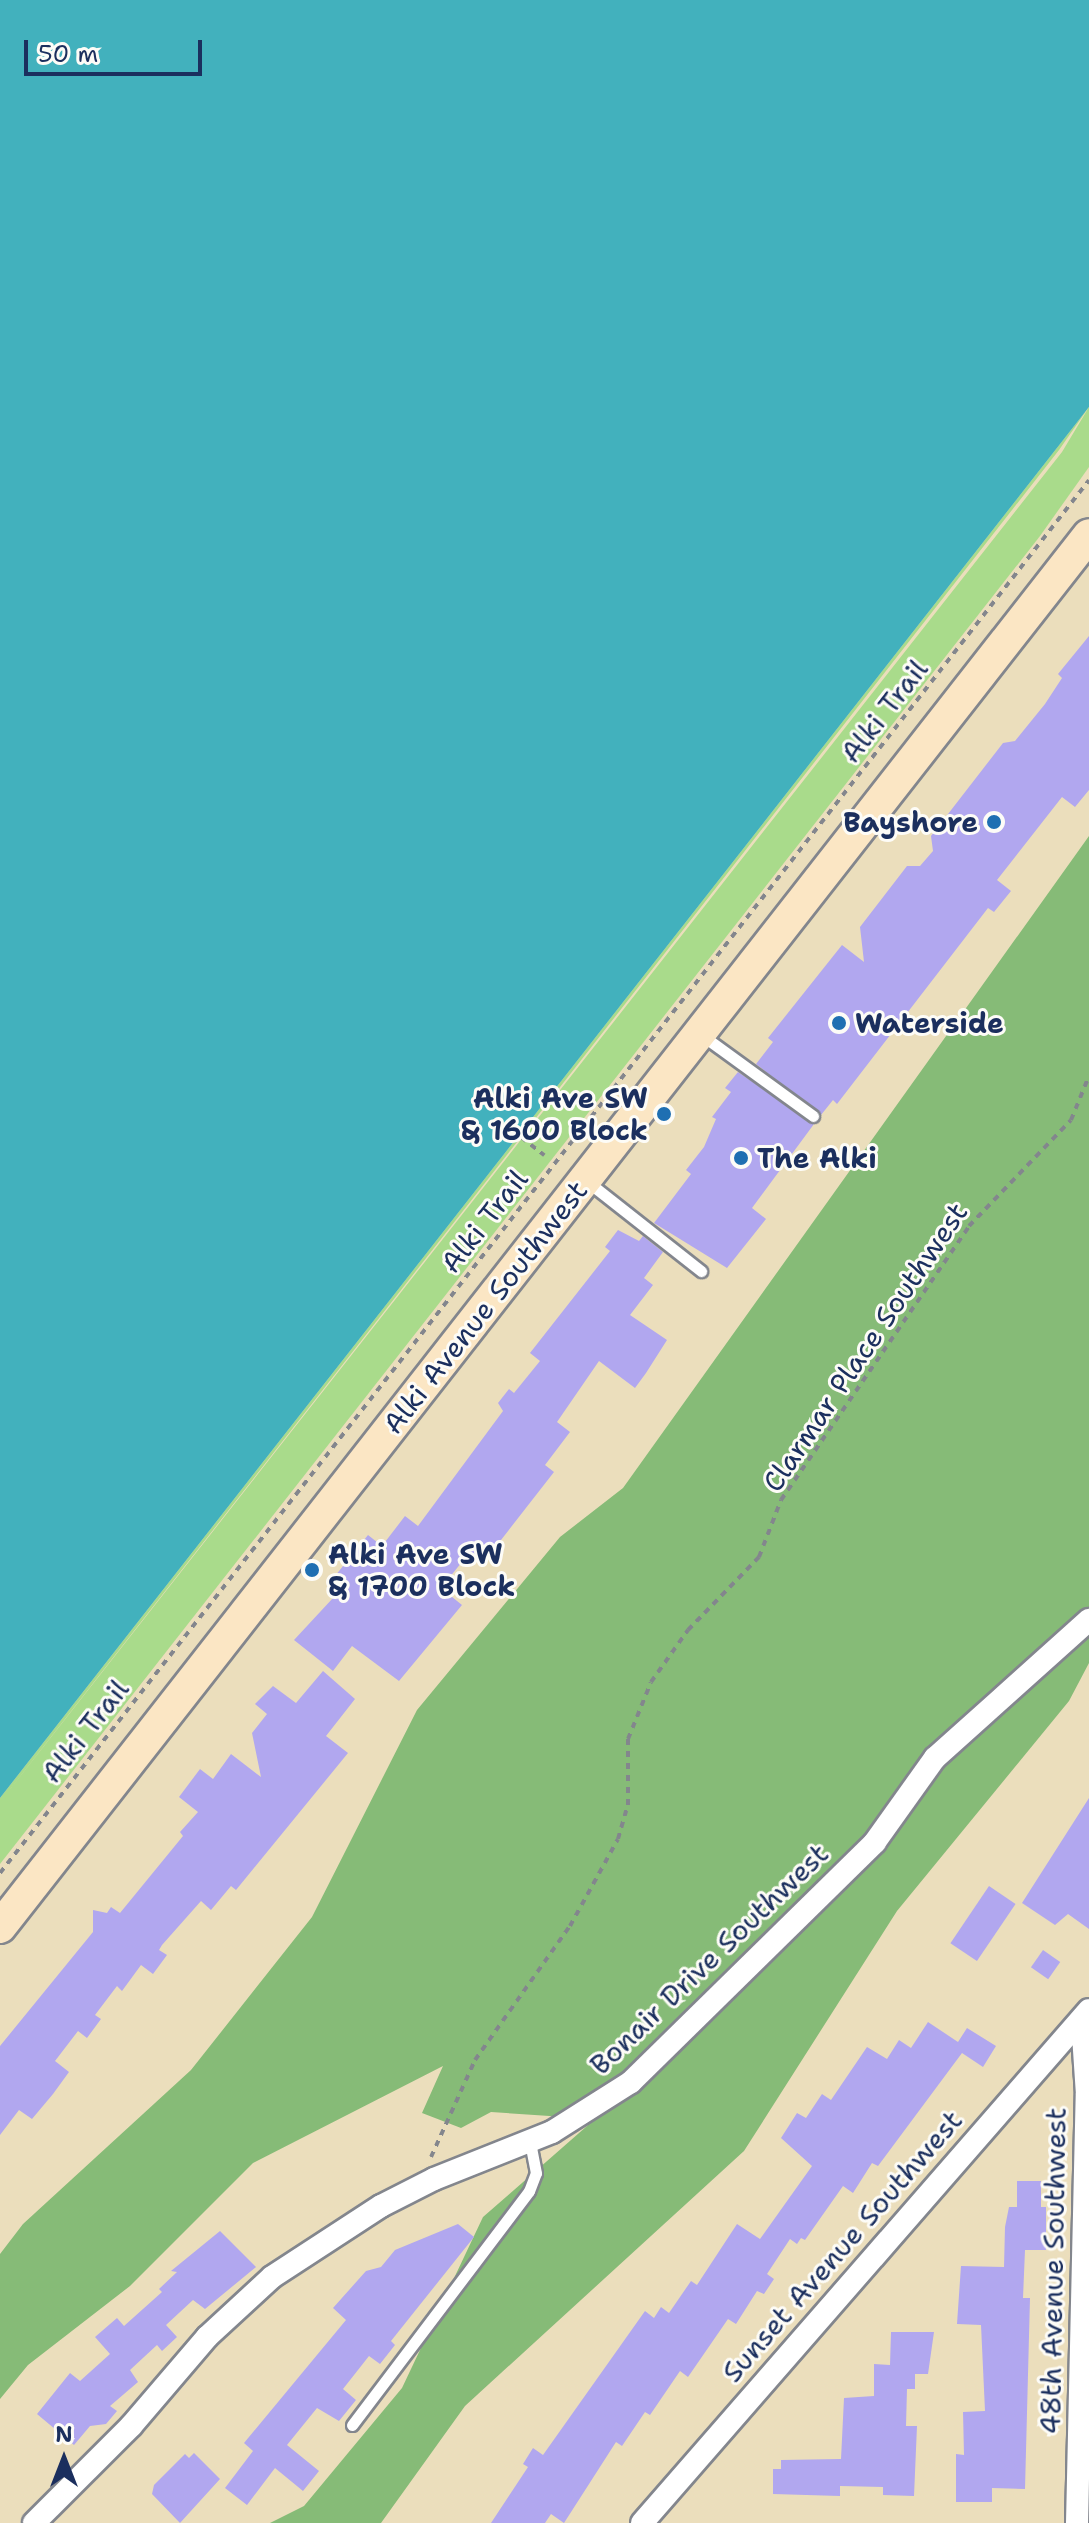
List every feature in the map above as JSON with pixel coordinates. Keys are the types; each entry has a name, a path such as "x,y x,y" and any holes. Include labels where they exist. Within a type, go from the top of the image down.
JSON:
{"main road":[{"name":"Alki Avenue Southwest","path":"0,1927 1089,535"}],"street":[{"name":"Bonair Drive Southwest","path":"34,2523 131,2426 207,2337 272,2277 320,2242 394,2199 530,2143 631,2082 875,1842 935,1758 1089,1620"},
{"name":"Sunset Avenue Southwest","path":"642,2523 1085,2015"},
{"name":"48th Avenue Southwest","path":"1077,2523 1087,2095 1085,2015"}],"lane":[{"path":"699,1033 813,1116"},
{"path":"585,1179 701,1271"},
{"path":"352,2425 529,2191 536,2173 530,2143"}],"path":[{"name":"Alki Trail","path":"0,1873 1089,480"},
{"name":"Clarmar Place Southwest","path":"431,2151 475,2060 570,1926 618,1839 628,1805 628,1739 651,1682 688,1630 759,1557 781,1500 969,1226 1071,1120 1089,1076"},
{"path":"512,1130 544,1155"}],"green space":[{"path":"1089,407 1089,467 1040,536 0,1864 0,1798"},
{"path":"1089,836 1089,1663 1069,1701 897,1911 744,2151 465,2406 381,2523 270,2523 304,2506 402,2388 483,2217 595,2119 491,2112 461,2128 422,2113 443,2066 253,2163 130,2286 28,2365 0,2399 0,2254 23,2224 191,2070 312,1917 417,1710 560,1537 623,1488"}],"water":[{"path":"0,0 1089,0 1089,407 0,1798"}],"pier":[{"path":"1089,407 1062,452 0,1802 1059,450"}],"building":[{"path":"1089,636 1089,790 1075,807 1062,797 997,880 1011,891 994,912 988,908 837,1104 833,1100 821,1115 756,1064 773,1042 768,1038 842,945 864,962 860,927 907,866 920,866 933,851 931,836 1003,743 1015,741 1045,704 1062,678 1058,674"},
{"name":"The Alki","path":"738,1072 814,1124 752,1208 766,1219 727,1268 654,1223 691,1174 686,1170 704,1147 716,1119 712,1117 731,1092 725,1088"},
{"path":"618,1230 639,1241 643,1236 663,1252 644,1278 653,1285 630,1315 667,1340 646,1373 635,1388 599,1361 557,1422 570,1432 545,1465 554,1472 483,1563 470,1552 441,1588 462,1605 399,1681 352,1646 333,1671 294,1640 346,1584 335,1576 368,1535 382,1546 405,1516 418,1526 503,1411 498,1403 509,1389 514,1393 540,1361 530,1353 610,1251 605,1247"},
{"path":"323,1671 355,1699 326,1736 348,1753 236,1890 231,1886 211,1910 201,1901 162,1945 159,1950 167,1955 153,1974 141,1965 122,1991 117,1986 95,2015 101,2019 87,2038 78,2031 55,2061 69,2072 53,2094 32,2119 19,2110 0,2135 0,2046 93,1932 93,1910 107,1913 111,1907 120,1913 183,1836 180,1832 198,1812 179,1797 200,1769 213,1779 231,1754 261,1777 252,1733 267,1714 255,1704 273,1686 296,1703"},
{"path":"1089,1798 1089,1929 1068,1914 1055,1925 1022,1903"},
{"path":"989,1886 1016,1904 977,1961 950,1943"},
{"path":"1043,1950 1060,1962 1048,1979 1031,1967"},
{"path":"928,2022 958,2042 967,2028 996,2046 983,2067 962,2053 878,2166 872,2163 853,2193 843,2186 805,2240 801,2238 797,2244 790,2239 767,2274 774,2279 764,2294 757,2291 736,2324 728,2319 688,2377 680,2371 650,2415 645,2412 622,2446 616,2442 564,2523 551,2514 545,2523 491,2523 528,2467 523,2464 533,2448 543,2455 645,2311 654,2318 661,2307 669,2313 691,2281 697,2285 737,2224 760,2239 812,2166 781,2138 797,2113 806,2118 822,2094 831,2100 867,2047 887,2059 899,2040 911,2048"},
{"path":"1017,2181 1041,2181 1041,2207 1046,2207 1046,2250 1025,2250 1023,2298 1030,2298 1025,2489 992,2488 992,2502 956,2502 956,2454 964,2455 963,2412 985,2411 981,2325 957,2324 961,2266 1004,2267 1005,2227 1009,2207 1017,2207"},
{"path":"458,2224 474,2237 391,2341 395,2345 380,2364 369,2356 343,2389 356,2400 339,2421 317,2408 287,2445 319,2471 303,2491 275,2468 247,2505 225,2488 253,2451 244,2443 346,2320 333,2308 366,2271 381,2267 395,2250"},
{"path":"220,2231 256,2267 205,2309 193,2300 166,2325 177,2337 162,2351 157,2345 130,2370 138,2382 110,2406 117,2411 106,2424 90,2426 74,2445 37,2414 70,2373 80,2381 110,2354 95,2337 117,2318 124,2326 162,2292 159,2289 177,2272 171,2271"},
{"path":"891,2332 934,2332 928,2374 915,2374 915,2389 907,2389 906,2426 917,2426 914,2496 883,2495 883,2487 840,2486 840,2496 773,2494 773,2469 781,2469 781,2460 841,2459 844,2398 874,2396 874,2364 890,2365"},
{"path":"194,2453 220,2479 180,2523 152,2494 154,2485 185,2454 189,2458"}],"place":[{"name":"Bayshore","path":"994,822"},
{"name":"Waterside","path":"839,1023"},
{"name":"Alki Ave SW & 1600 Block","path":"664,1114"},
{"name":"The Alki","path":"741,1158"},
{"name":"Alki Ave SW & 1700 Block","path":"312,1570"}]}
